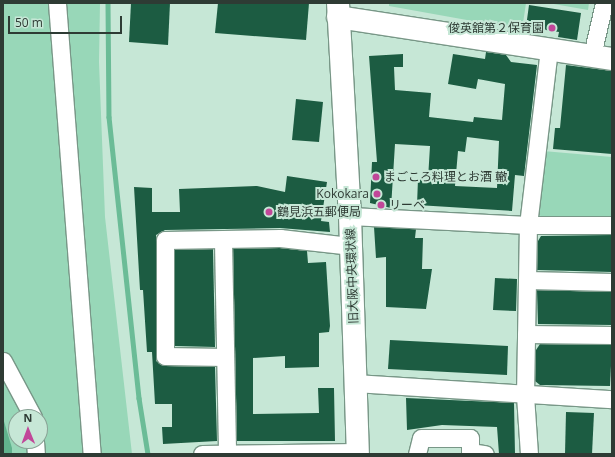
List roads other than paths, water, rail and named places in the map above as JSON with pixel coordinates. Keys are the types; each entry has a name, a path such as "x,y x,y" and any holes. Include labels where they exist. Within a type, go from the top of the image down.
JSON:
{"main road":[{"path":"338,10 602,57"},
{"name":"旧大阪中央環状線","path":"338,10 350,216 358,453"}],"street":[{"path":"57,3 92,454"},
{"path":"602,57 604,3"},
{"path":"529,454 525,395 528,225 549,48"},
{"path":"350,216 528,225 612,225"},
{"path":"225,356 165,356 165,240 223,241 280,238 350,246"},
{"path":"223,241 227,451"},
{"path":"527,280 612,282"},
{"path":"526,334 612,335"},
{"path":"3,361 29,409"},
{"path":"355,383 525,395 612,399"},
{"path":"418,454 421,438 470,438 470,452 485,454"},
{"path":"202,454 227,451 358,453"}],"waterway":[{"path":"108,3 109,117 139,398 148,454"}],"place":[{"name":"俊英舘第２保育園","path":"552,28"},
{"name":"まごころ料理とお酒 轍","path":"376,177"},
{"name":"Kokokara","path":"377,194"},
{"name":"リーベ","path":"381,205"},
{"name":"鶴見浜五郵便局","path":"269,212"}]}
